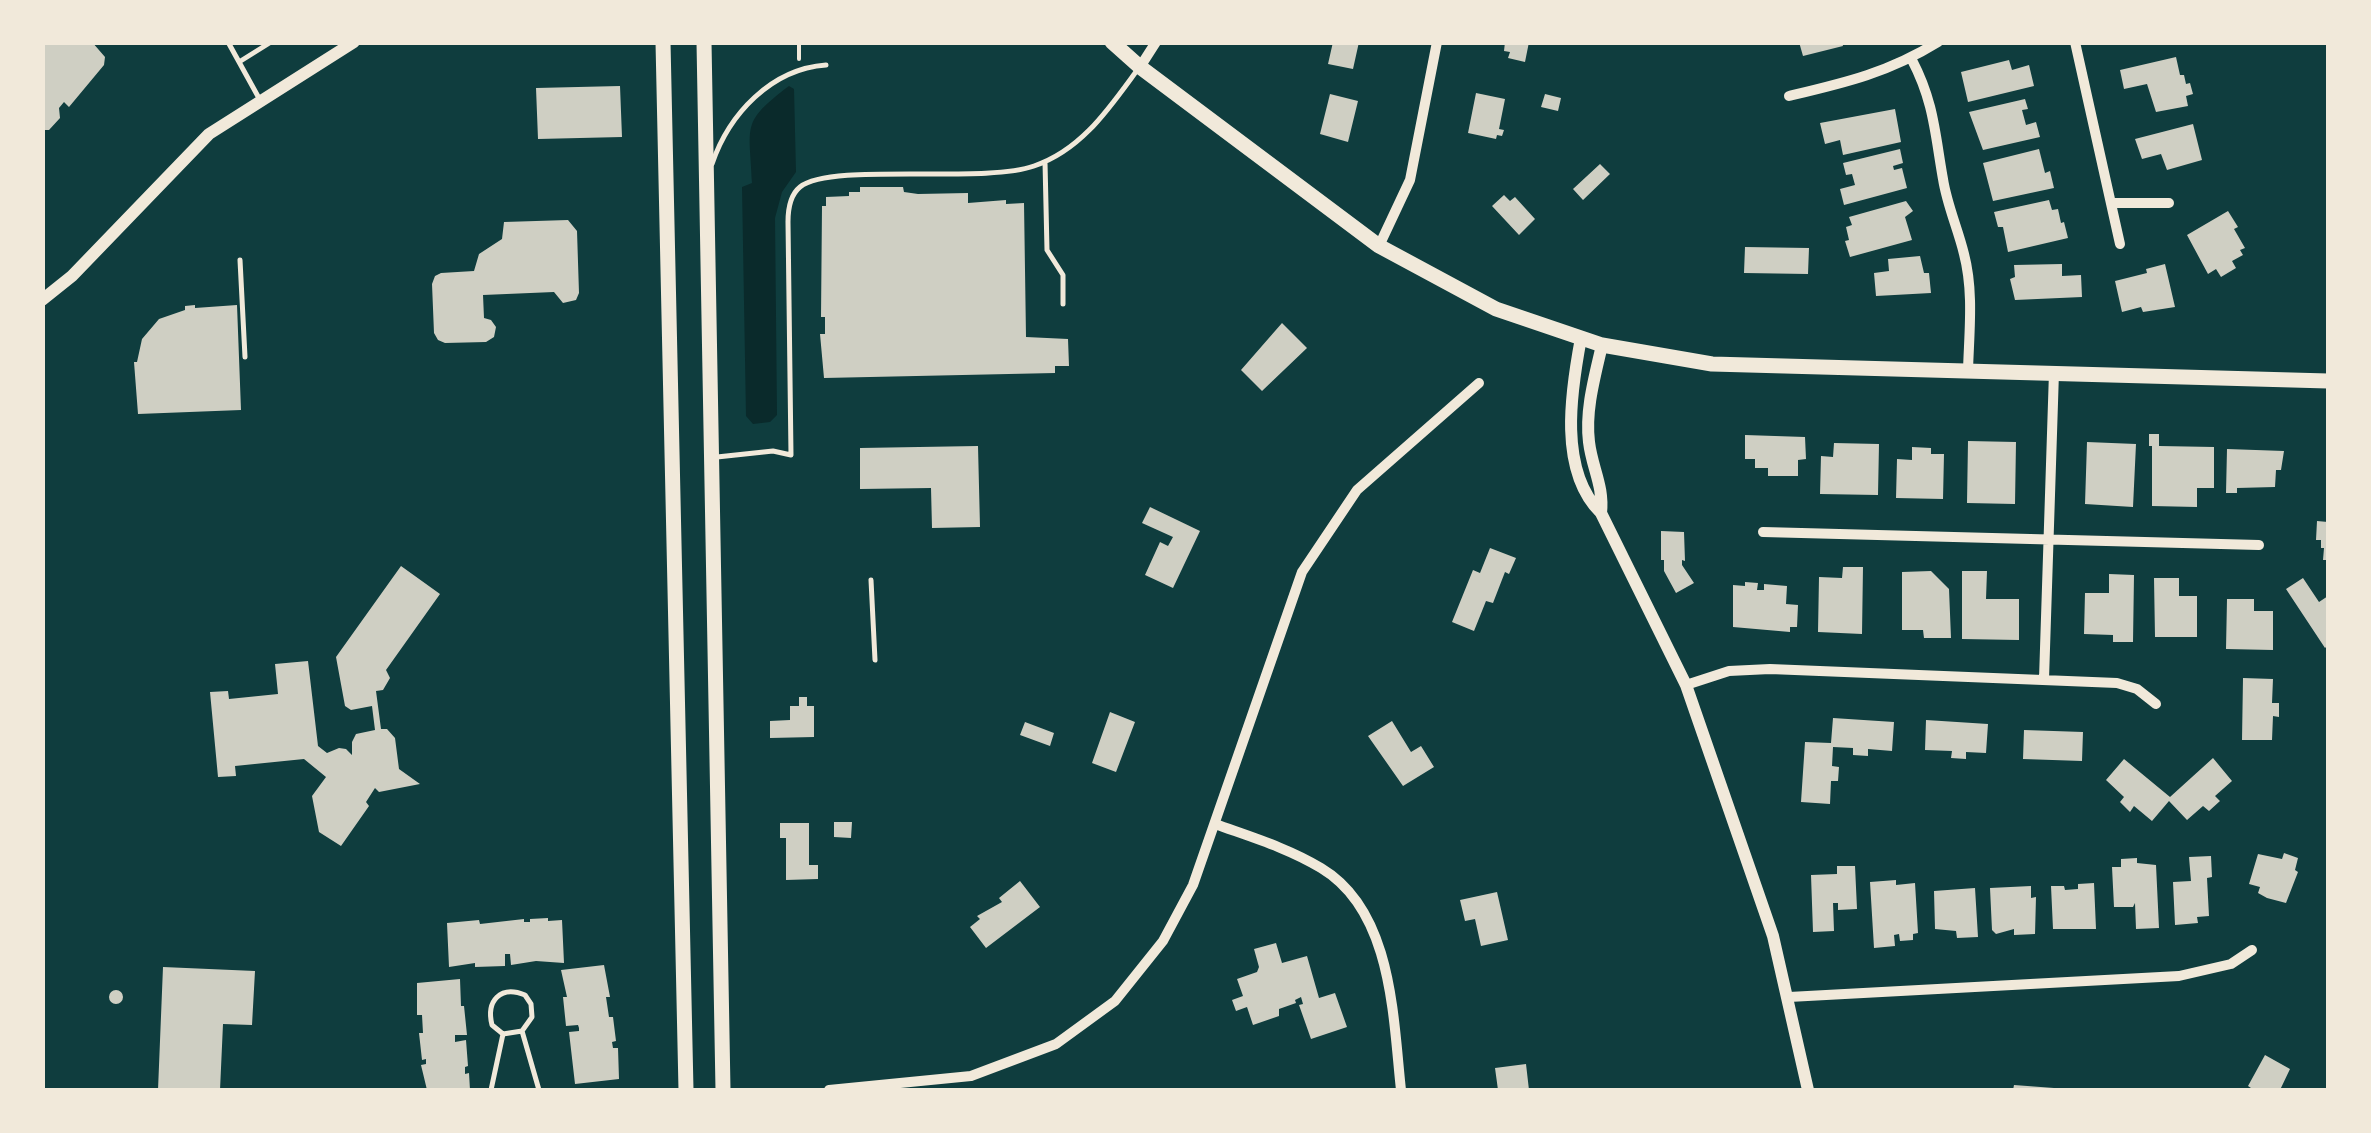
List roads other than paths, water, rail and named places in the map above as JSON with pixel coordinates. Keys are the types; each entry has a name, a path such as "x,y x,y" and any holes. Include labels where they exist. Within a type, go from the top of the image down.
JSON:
{"main road":[{"path":"664,42 686,1090"},
{"path":"704,42 723,1090"},
{"path":"1112,42 1379,246 1496,309 1602,345 1712,364 2328,382"}],"street":[{"path":"42,300 72,276 209,134 353,42"},
{"path":"1140,67 1156,42"},
{"path":"1379,246 1410,180 1437,42"},
{"path":"1788,96 1876,75 1912,60 1938,42"},
{"path":"2075,42 2120,244"},
{"path":"1912,60 1926,85 1933,110 1948,206 1965,257 1970,295 1968,371"},
{"path":"2111,203 2168,203"},
{"path":"1581,338 1573,381 1574,451 1586,498 1600,513 1686,685 1774,936 1808,1090"},
{"path":"1600,513 1603,493 1588,441 1591,392 1602,345"},
{"path":"2044,679 2054,372"},
{"path":"829,1090 971,1076 1056,1044 1115,1000 1164,940 1194,885 1302,572 1357,490 1479,383"},
{"path":"1763,532 2258,545"},
{"path":"1686,685 1730,671 1770,669 2044,679 2117,684 2137,689 2156,704"},
{"path":"1215,824 1287,851 1324,870 1351,896 1373,932 1387,969 1401,1090"},
{"path":"1789,996 2179,976 2232,964 2252,950"}],"lane":[{"path":"228,42 260,100"},
{"path":"239,62 271,42"},
{"path":"708,181 720,143 758,94 769,84 800,70 826,65"},
{"path":"714,457 773,451 791,455 788,222 792,196 800,187 825,178 1000,173 1045,162 1087,134 1140,67"},
{"path":"1045,162 1047,250 1063,275 1063,304"},
{"path":"240,260 245,357"},
{"path":"871,580 875,660"},
{"path":"507,991 524,995 531,1004 532,1017 522,1032 503,1034 492,1025 490,1007 498,995 507,991"},
{"path":"522,1032 540,1090"},
{"path":"490,1090 503,1034"}],"water":[{"path":"789,86 794,89 796,172 782,192 775,218 777,415 770,422 753,424 746,416 742,187 752,183 750,137 755,118"}]}
